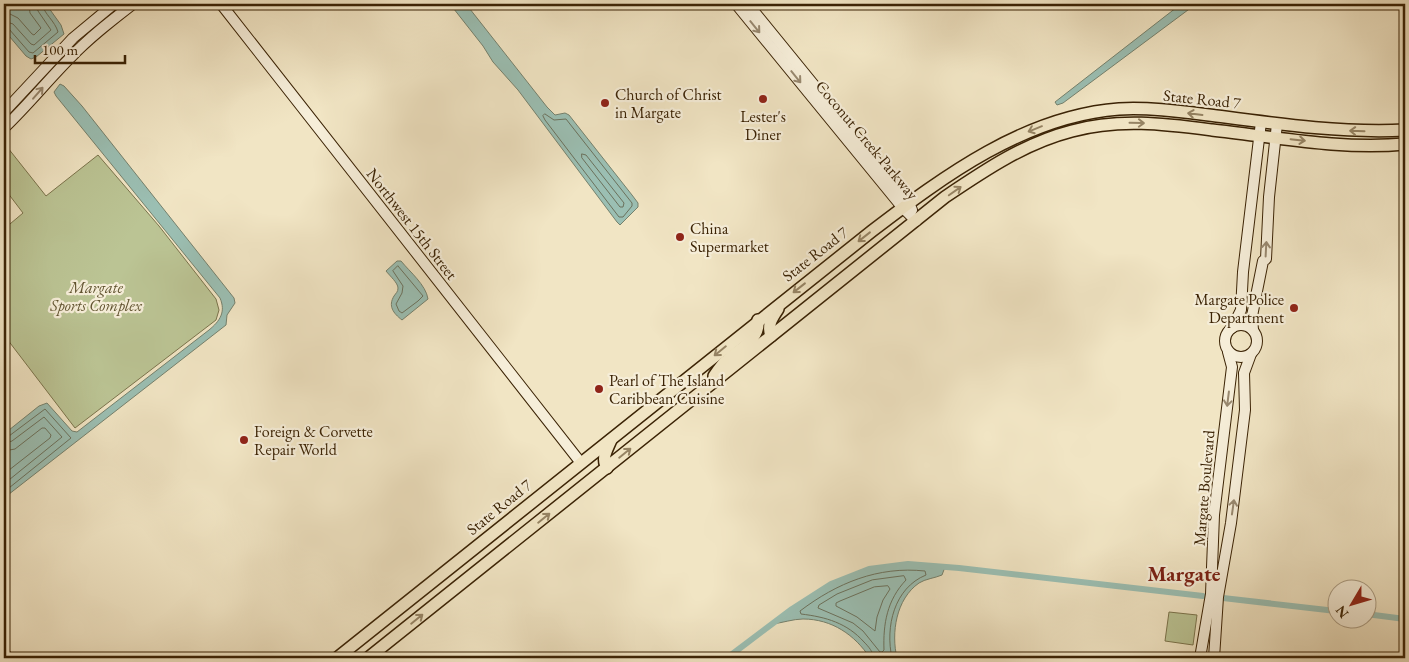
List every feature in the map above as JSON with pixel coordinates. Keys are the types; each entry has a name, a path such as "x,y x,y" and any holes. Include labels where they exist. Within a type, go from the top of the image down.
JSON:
{"main road":[{"name":"State Road 7","path":"337,658 758,320 906,205 966,165 1025,133 1073,116 1137,109 1182,112 1351,131 1405,130"},
{"path":"1114,124 1116,119 1122,115 1137,109"},
{"name":"State Road 7","path":"368,658 916,220 992,166 1025,149 1074,130 1114,124 1160,124 1341,144 1405,144"},
{"path":"771,336 769,331 770,323 783,301"},
{"path":"705,389 725,361 754,338 759,327 758,320"},
{"path":"606,468 604,456 612,438"},
{"path":"573,495 583,478 581,463"}],"street":[{"path":"4,112 73,38 114,4"},
{"path":"4,128 87,40 133,4"},
{"name":"Northwest 15th Street","path":"221,4 581,463"},
{"name":"Coconut Creek Parkway","path":"736,4 906,205"},
{"name":"Coconut Creek Parkway","path":"748,4 793,59 916,220"},
{"path":"780,57 785,61 793,59"},
{"path":"1262,122 1242,277 1241,310 1225,337 1228,352 1242,358 1251,354 1257,345 1252,316 1263,261 1266,259 1269,197 1277,124"},
{"path":"1252,188 1257,182 1262,182 1266,186 1269,197"},
{"path":"1232,328 1243,325 1253,330"},
{"name":"Margate Boulevard","path":"1200,658 1211,594 1214,522 1232,368 1228,352"},
{"name":"Margate Boulevard","path":"1214,658 1218,597 1231,523 1245,410 1244,373 1251,354"},
{"path":"4,653 8,658"}],"green space":[{"name":"Margate Sports Complex","path":"4,143 46,196 98,155 159,226 216,299 219,310 216,320 75,428 4,335 4,229 23,213 4,188"},
{"path":"1169,612 1197,615 1193,645 1165,641"}],"water":[{"path":"4,4 46,4 61,25 64,34 31,59 26,56 4,30"},
{"path":"450,4 466,4 547,107 555,115 565,113 569,115 632,195 638,203 638,207 620,225 518,90 493,62"},
{"path":"1181,4 1196,4 1063,103 1057,105 1055,102"},
{"path":"60,84 82,106 234,298 235,303 227,315 226,325 4,498 4,434 39,406 47,403 72,431 77,432 209,330 219,320 222,312 220,298 56,96 54,92"},
{"path":"397,261 401,261 417,279 427,294 428,299 402,320 394,312 391,303 398,291 398,286 386,271"},
{"path":"908,564 945,567 942,575 924,580 911,590 900,607 895,628 897,658 870,658 850,636 833,625 824,622 803,619 772,624 831,584 869,569"}],"waterway":[{"path":"727,658 792,609 831,584 869,569 908,564 959,568 1203,596"},
{"path":"1223,598 1326,610"},
{"path":"1376,615 1405,619"}],"place":[{"name":"Lester's Diner","path":"763,99"},
{"name":"Church of Christ in Margate","path":"605,103"},
{"name":"China Supermarket","path":"680,237"},
{"name":"Margate Police Department","path":"1294,308"},
{"name":"Pearl of The Island Caribbean Cuisine","path":"599,389"},
{"name":"Foreign & Corvette Repair World","path":"244,440"}],"district":[{"name":"Margate","path":"1184,573"}]}
